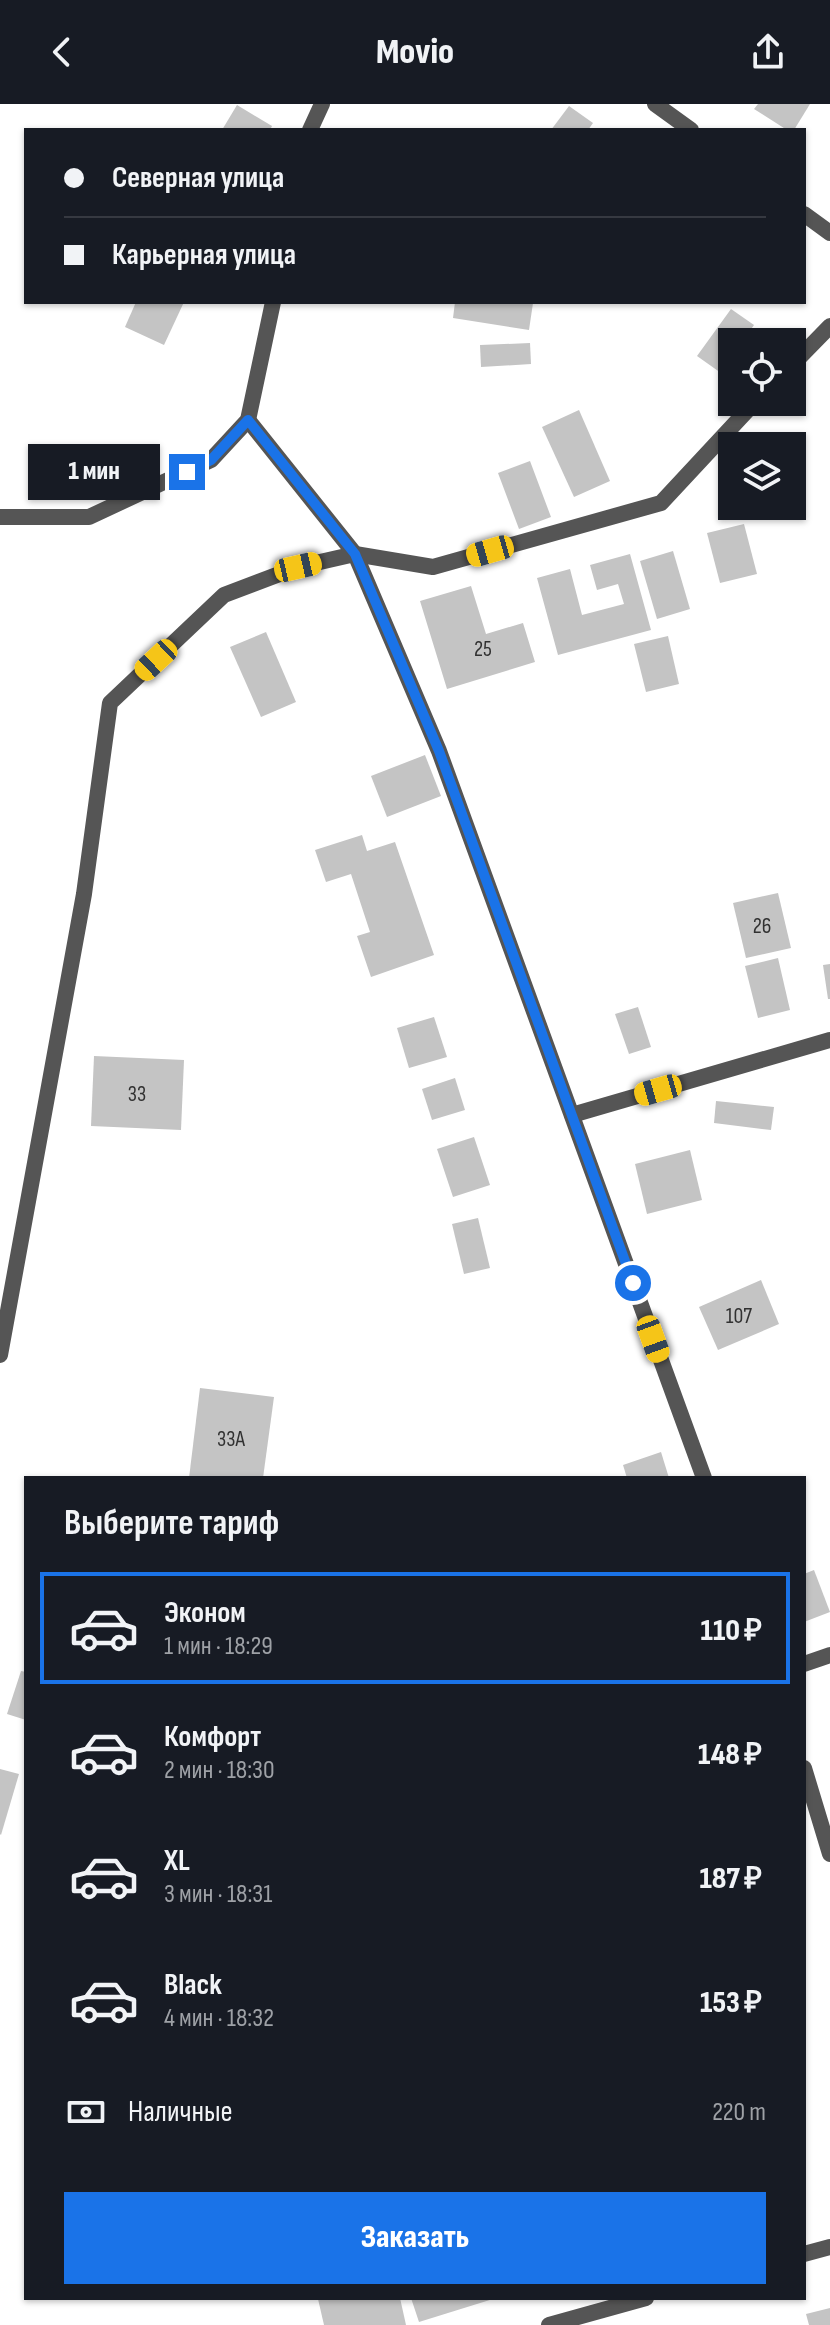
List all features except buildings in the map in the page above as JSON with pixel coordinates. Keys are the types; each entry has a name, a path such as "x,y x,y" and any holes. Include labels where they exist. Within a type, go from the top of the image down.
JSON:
{"street":[{"path":"311,128 322,104"},
{"path":"655,104 688,128"},
{"path":"806,215 830,233"},
{"path":"0,517 89,517 211,460 248,420 273,304"},
{"path":"806,351 830,326"},
{"path":"0,1355 84,894 110,703 224,595 298,567 355,554 433,567 661,503 742,416"},
{"path":"248,420 355,554 439,751 703,1476"},
{"path":"572,1115 830,1040"},
{"path":"806,1663 830,1655"},
{"path":"806,1775 830,1854"},
{"path":"806,2253 830,2247"},
{"path":"549,2325 639,2300"}],"route":[{"path":"187,472 211,460 248,420 355,554 439,751 633,1283"}]}
